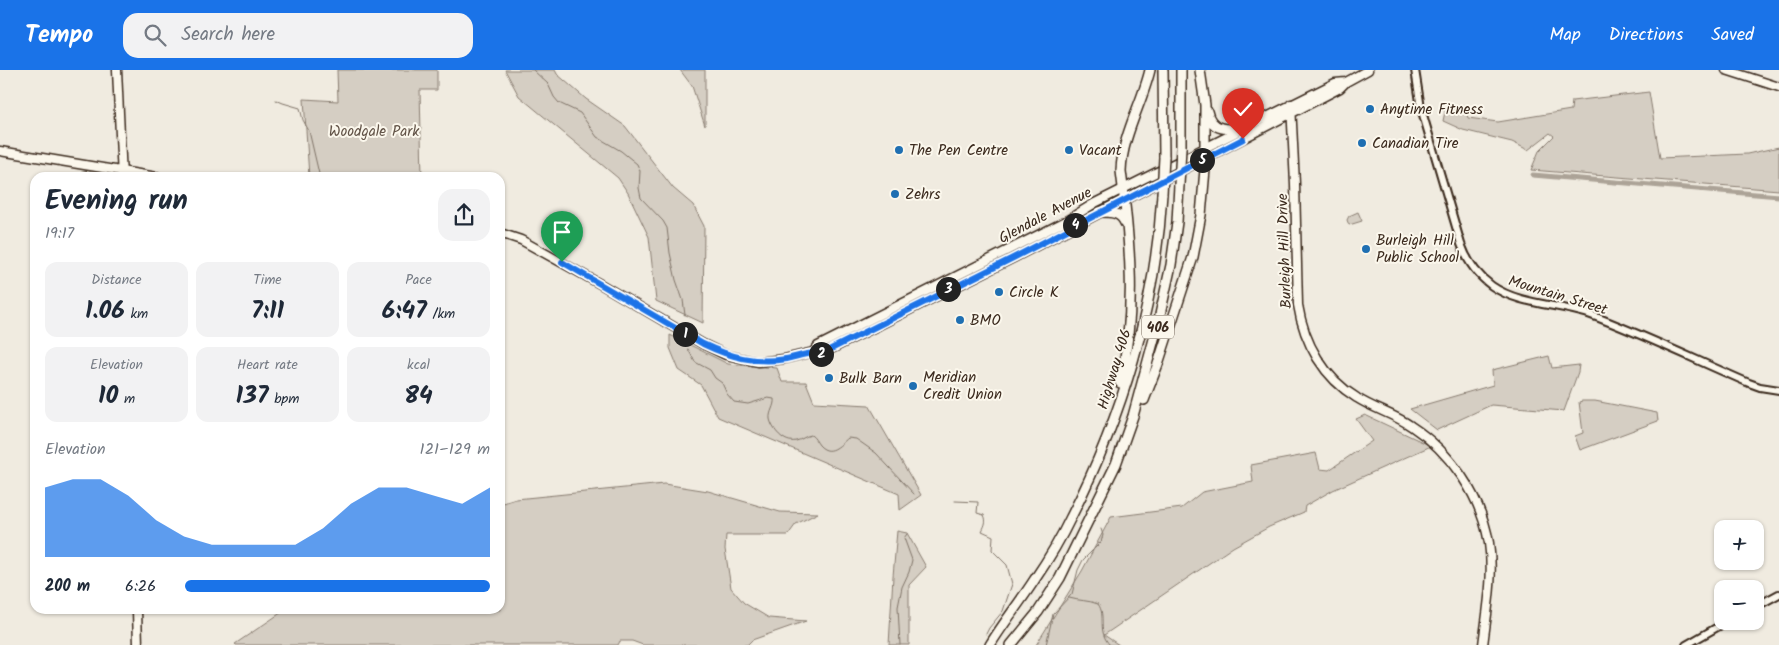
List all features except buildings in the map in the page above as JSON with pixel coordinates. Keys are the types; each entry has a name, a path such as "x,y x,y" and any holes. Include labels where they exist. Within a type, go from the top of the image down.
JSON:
{"highway":[{"path":"1103,448 1123,372 1130,333 1131,263 1123,195 1121,158 1150,70"},
{"name":"Highway 406","path":"990,645 1036,579 1071,517 1103,448 1127,382 1150,296 1160,232 1164,157 1163,70"},
{"name":"Highway 406","path":"1012,645 1038,612 1060,578 1116,464 1134,416 1171,265 1177,222 1181,148 1181,70"},
{"path":"1116,464 1158,364 1193,257 1201,215 1205,153 1205,105 1200,70"},
{"path":"1203,90 1208,115 1214,125 1224,130 1246,127"},
{"path":"1100,212 1116,213 1124,219 1127,228"},
{"path":"984,645 1006,621"}],"main road":[{"path":"117,70 122,172"},
{"name":"Glendale Avenue","path":"505,235 521,240 703,344 726,355 758,362 784,359 814,352 821,354 1100,212 1123,195 1340,88 1346,82 1367,70"},
{"path":"1726,70 1779,87"},
{"name":"Glendale Avenue","path":"1205,153 1246,127 1291,104 1335,83 1346,82"},
{"name":"Burleigh Hill Drive","path":"1291,104 1296,184 1298,305 1306,337 1317,359 1336,382 1358,399 1411,425 1455,466 1466,482 1476,502 1489,543 1491,581 1483,645"},
{"path":"0,151 111,172"},
{"name":"Glendale Avenue","path":"814,352 818,346 1051,228 1096,203 1123,195"},
{"path":"966,271 968,279"},
{"path":"137,614 138,645"}],"street":[{"name":"Mountain Street","path":"1415,70 1421,108 1461,244 1467,260 1479,275 1493,287 1518,298 1589,314 1754,385 1779,390"},
{"path":"1764,602 1779,594"},
{"path":"1686,645 1714,629"}],"green space":[{"name":"Woodgale Park","path":"337,70 437,70 437,90 420,90 422,172 309,172 304,99 338,101"},
{"path":"505,70 555,70 557,74 586,99 625,126 673,188 693,205 704,226 703,323 656,301 649,237 628,193 618,178 519,96"},
{"path":"680,70 705,70 705,126 692,86"},
{"path":"1649,92 1660,158 1747,154 1779,147 1779,190 1531,170 1539,151 1554,136 1550,133 1528,150 1512,142 1463,130 1443,121 1446,107 1464,105 1468,118 1498,122 1571,110 1572,101"},
{"path":"1358,212 1362,221 1349,225 1347,220 1349,216"},
{"path":"670,335 728,364 777,368 782,382 806,382 814,402 869,405 921,495 900,510 899,494 718,417 701,385 679,370 670,348"},
{"path":"1549,356 1552,368 1579,365 1564,411 1491,405 1437,430 1410,409 1493,385 1492,370"},
{"path":"1595,401 1657,413 1658,421 1580,450 1575,436 1583,433 1579,402"},
{"path":"1365,415 1431,446 1333,490 1305,506 1304,512 1269,527 1233,547 1104,635 1119,645 1036,645 1082,571 1111,517 1182,508 1202,492 1253,482 1251,465 1316,453 1320,469 1329,470 1372,441 1356,419"},
{"path":"664,484 708,491 780,512 818,513 796,524 788,535 726,535 725,549 731,588 744,603 769,618 806,621 752,640 747,645 643,645 632,641 620,641 618,645 235,644 279,614 505,614 505,502 516,499"},
{"path":"897,531 907,533 926,567 909,585 909,645 889,645"}],"waterway":[{"path":"533,70 548,84 559,103 580,113 597,137 621,151 637,164 640,171 639,188 641,198 663,221 667,228 670,253 683,300 685,315"},
{"path":"276,100 300,108 303,120 309,131 319,172"},
{"path":"1533,175 1779,196"},
{"path":"688,349 695,362 710,370 715,378 722,383 727,394 734,402 748,404 768,398 774,399 770,419 773,427 783,438 796,441 811,435 819,445 827,450 838,447 848,438 856,439 876,453 914,494"},
{"path":"955,501 978,502 977,513 984,515 985,519 982,531 993,536 992,550 1007,565 1012,584 1003,611 986,634"},
{"path":"1046,645 1053,614 1072,594 1078,570 1083,560 1101,542 1103,535 1101,529"},
{"path":"900,645 898,607 902,587 912,560 904,538 907,534"},
{"path":"1069,598 1098,604 1102,614 1103,634 1110,645"}],"place":[{"name":"Anytime Fitness","path":"1370,109"},
{"name":"Canadian Tire","path":"1362,143"},
{"name":"The Pen Centre","path":"899,150"},
{"name":"Vacant","path":"1069,150"},
{"name":"Zehrs","path":"895,194"},
{"name":"Burleigh Hill Public School","path":"1366,249"},
{"name":"Circle K","path":"999,292"},
{"name":"BMO","path":"960,320"},
{"name":"Bulk Barn","path":"829,378"},
{"name":"Meridian Credit Union","path":"913,386"}],"route":[{"path":"562,262 703,344 726,355 758,362 784,359 814,352 821,354 861,335 929,298 1015,257 1243,139"}]}
